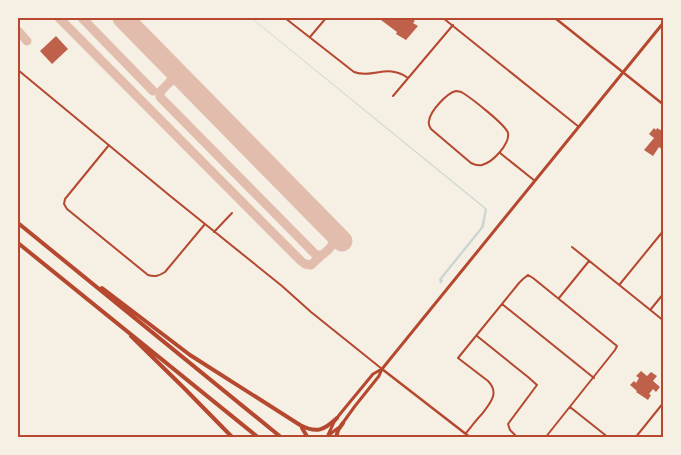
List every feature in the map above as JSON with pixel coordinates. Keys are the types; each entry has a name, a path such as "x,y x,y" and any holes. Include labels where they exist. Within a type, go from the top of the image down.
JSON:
{"highway":[{"path":"18,223 282,438"},
{"path":"18,242 259,438"},
{"path":"66,262 190,355 297,423 307,428 318,430 326,427 337,418"},
{"path":"111,318 184,388 232,438"},
{"path":"297,423 304,430 308,438"},
{"path":"336,438 342,423"}],"main road":[{"path":"326,437 338,429 382,369 664,22"},
{"path":"326,437 337,418 373,374 382,369"}],"street":[{"path":"285,18 354,72 364,74 391,71 400,72 408,78"},
{"path":"310,38 326,18"},
{"path":"443,18 579,127"},
{"path":"555,18 664,105"},
{"path":"393,96 452,25"},
{"path":"18,70 282,286 311,312 471,438"},
{"path":"452,92 464,94 506,129 508,138 500,153 482,165 471,163 431,129 428,122 437,106 452,92"},
{"path":"109,145 65,200 64,204 67,209 148,275 154,277 165,272 205,224"},
{"path":"500,153 535,181"},
{"path":"214,232 232,213"},
{"path":"619,285 664,230"},
{"path":"572,247 664,321"},
{"path":"559,298 589,261"},
{"path":"527,271 528,275 616,344 615,350 594,378 545,438"},
{"path":"466,433 492,400 494,390 488,381 458,358 523,278 528,275"},
{"path":"650,310 664,294"},
{"path":"502,304 594,378"},
{"path":"477,336 537,386 508,424 510,430 518,438"},
{"path":"635,438 664,402"},
{"path":"570,407 608,438"}],"shaded area":[{"path":"251,18 487,209 484,227 440,284 439,279 481,227 485,209"}],"building":[{"path":"383,18 410,18 418,26 406,40 396,34 397,32 381,20"},
{"path":"56,36 68,49 52,64 40,51"},
{"path":"654,128 664,132 664,151 659,147 653,156 644,150 654,138 649,134"},
{"path":"641,371 647,376 651,372 657,376 653,381 660,387 656,392 653,389 649,394 651,395 648,400 636,392 630,385 634,381 636,383 639,378 636,376"}],"taxiway":[{"path":"59,18 301,261 311,265 323,254"},
{"path":"82,18 153,91"},
{"path":"18,31 27,41"},
{"path":"170,66 173,74 170,81"},
{"path":"185,81 181,79 171,81 160,92 160,97 316,255 322,255 330,248 333,243 334,232"}],"runway":[{"path":"123,18 342,241"}]}
